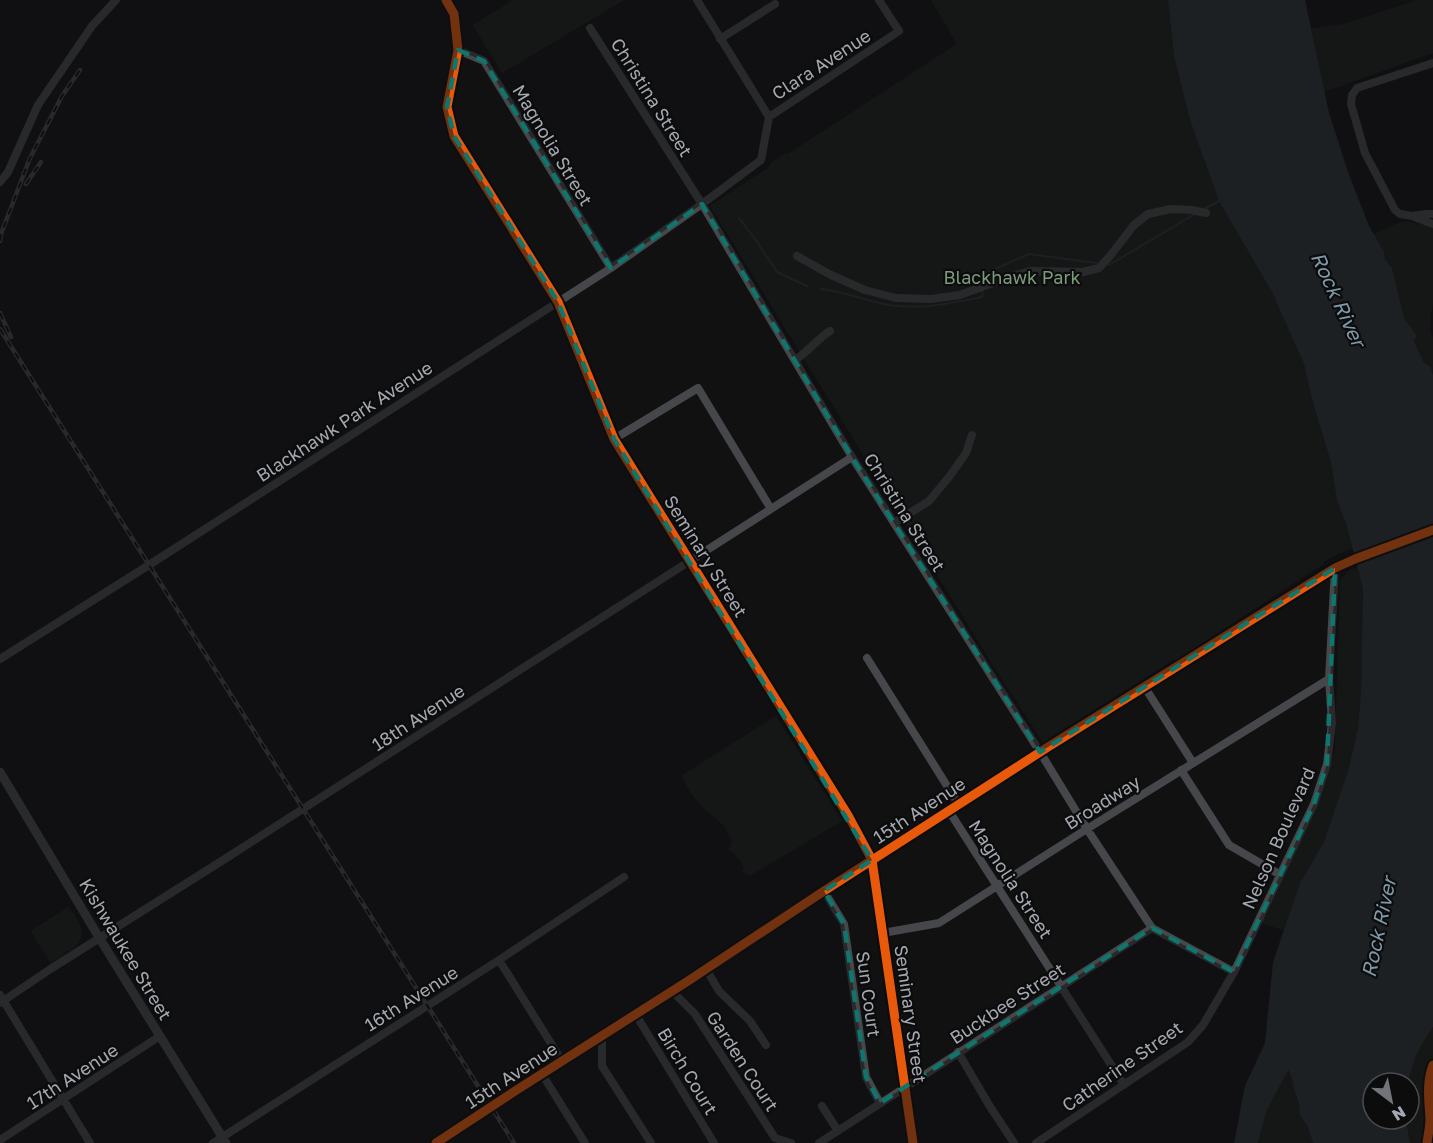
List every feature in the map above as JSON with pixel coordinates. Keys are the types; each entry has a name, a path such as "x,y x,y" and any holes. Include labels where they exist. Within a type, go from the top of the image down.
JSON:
{"main road":[{"name":"15th Avenue","path":"436,1143 1040,752 1335,568 1433,530"},
{"name":"Kishwaukee Street","path":"0,772 224,1140"}],"street":[{"path":"0,182 8,172 38,105 92,26 116,0"},
{"name":"Seminary Street","path":"446,0 454,14 458,50 447,107 454,136 558,302 614,439 849,817 872,860 913,1143"},
{"path":"697,0 769,117"},
{"name":"Clara Avenue","path":"702,204 761,160 769,117 898,32 879,0"},
{"path":"720,39 775,4"},
{"name":"Christina Street","path":"590,28 702,204 852,457 1152,928 1234,972"},
{"name":"Magnolia Street","path":"458,50 484,61 611,268"},
{"path":"1433,63 1357,88 1352,95 1351,104 1365,153 1395,210 1400,214 1433,224"},
{"name":"Blackhawk Park Avenue","path":"0,659 611,268 702,204"},
{"path":"797,256 865,290 896,298 931,299 960,296 1030,270 1083,272 1099,267 1134,225 1148,214 1171,209 1206,213"},
{"path":"1412,216 1433,214"},
{"path":"795,360 830,331"},
{"path":"614,439 698,388 771,509"},
{"path":"894,523 928,501 966,453 972,435"},
{"name":"18th Avenue","path":"1,999 100,939 852,457"},
{"name":"Nelson Boulevard","path":"1234,972 1314,804 1327,764 1332,723 1329,679 1335,568"},
{"name":"Magnolia Street","path":"867,658 959,805"},
{"name":"Broadway","path":"884,933 939,923 1329,679"},
{"path":"1144,686 1193,763"},
{"path":"1181,770 1229,845 1279,874"},
{"name":"Magnolia Street","path":"949,811 1124,1085"},
{"name":"16th Avenue","path":"213,1143 224,1140 624,877"},
{"name":"Sun Court","path":"824,891 844,924 866,1077 880,1103"},
{"name":"Buckbee Street","path":"819,1143 1152,928"},
{"path":"499,960 562,1061"},
{"path":"706,969 719,990 750,1021 766,1045"},
{"name":"Catherine Street","path":"1036,1143 1188,1042 1203,1025 1234,972"},
{"name":"Garden Court","path":"672,992 695,1014 775,1138 791,1143"},
{"path":"1,999 90,1143"},
{"name":"Birch Court","path":"636,1015 714,1143"},
{"name":"17th Avenue","path":"0,1140 160,1036"},
{"path":"602,1036 602,1066 651,1143"},
{"path":"958,1052 1014,1143"},
{"path":"542,1074 585,1143"},
{"path":"822,1106 838,1131"}],"highlighted area":[{"path":"458,50 484,61 611,268 702,204 852,457 1040,752 1335,568 1327,764 1314,804 1234,972 1152,928 880,1103 866,1077 844,924 824,891 872,860 614,439 558,302 454,136 447,107"}],"green space":[{"path":"513,0 624,0 502,73 473,25"},
{"name":"Blackhawk Park","path":"931,0 1168,0 1174,56 1190,120 1219,201 1272,292 1304,364 1331,462 1337,501 1346,523 1352,548 1326,560 1322,565 1176,660 1043,742 992,664 710,206 768,168 785,153 788,154 957,44"},
{"path":"1418,0 1433,0 1433,53 1324,92 1311,29 1344,24"},
{"path":"1403,221 1433,226 1433,302 1430,324 1433,338 1433,375 1430,366 1424,363 1414,341 1417,336 1404,318 1392,268 1384,260 1373,234"},
{"path":"1357,568 1363,589 1358,728 1348,771 1324,842 1300,883 1284,930 1260,923 1315,811 1335,751 1340,580 1350,570"},
{"path":"776,716 842,821 751,875 742,871 744,867 736,855 729,850 732,842 725,827 702,807 681,776"},
{"path":"68,907 76,917 82,934 72,949 51,963 31,931"},
{"path":"1433,1027 1433,1061 1429,1069 1427,1086 1428,1114 1433,1112 1433,1143 1410,1143 1408,1131 1421,1131 1421,1071 1410,1071 1420,1046"},
{"path":"1287,1070 1292,1078 1300,1115 1308,1127 1313,1143 1258,1143 1266,1112"}],"water":[{"name":"Rock River","path":"1168,0 1305,0 1329,113 1348,172 1369,226 1384,252 1385,260 1392,268 1404,318 1417,336 1414,341 1424,363 1430,366 1433,375 1433,1027 1417,1054 1411,1071 1361,1071 1361,1131 1408,1131 1410,1143 1313,1143 1308,1127 1300,1115 1299,1103 1288,1070 1266,1112 1258,1143 1234,1143 1245,1086 1265,1043 1273,962 1300,883 1324,842 1348,771 1358,728 1361,693 1363,589 1346,523 1337,501 1331,462 1304,364 1272,292 1219,201 1190,120 1174,56"}],"waterway":[{"path":"1202,210 1219,201"},
{"path":"1109,265 1195,214"},
{"path":"739,218 777,272 807,286"},
{"path":"983,283 984,274 1029,254 1096,263"},
{"path":"820,289 889,305 912,307 982,297 983,289"}],"railway":[{"path":"0,241 30,158 62,96 80,70"},
{"path":"26,184 41,162"},
{"path":"0,313 11,337"},
{"path":"0,329 514,1143"}],"cycle path":[{"path":"446,0 454,14 458,50 447,107 454,136 558,302 614,439 849,817 872,860 913,1143"},
{"path":"436,1143 1048,747 1335,568 1433,530"},
{"path":"1427,1143 1430,1122 1429,1085 1433,1065"}]}
